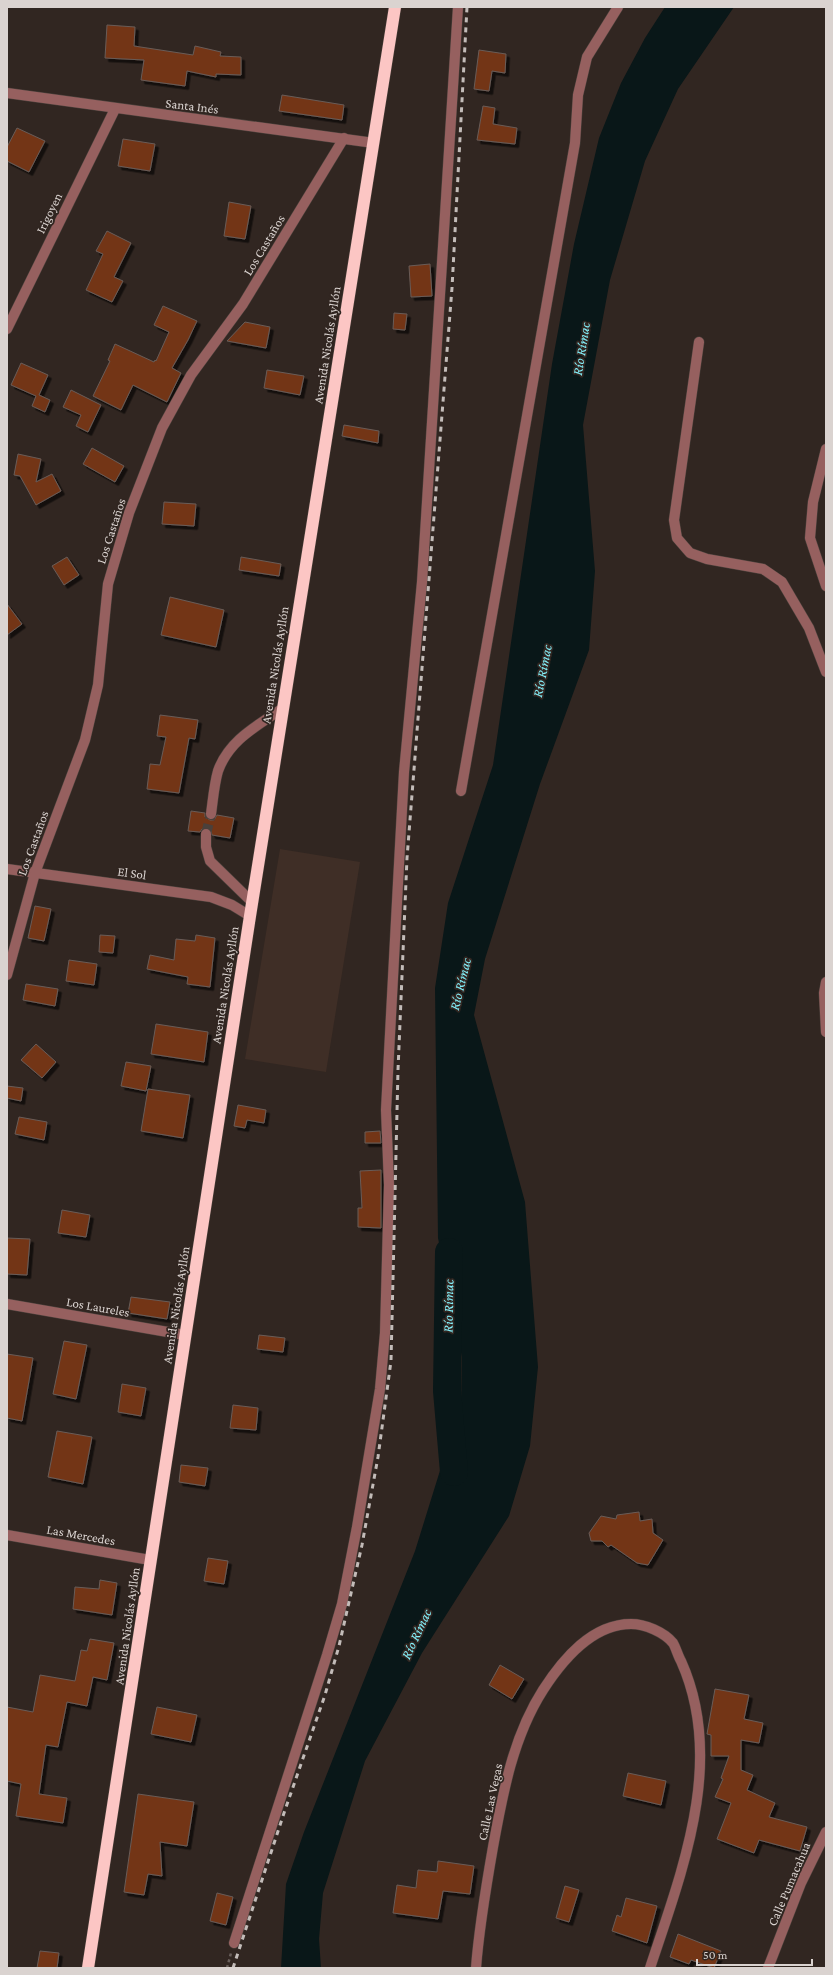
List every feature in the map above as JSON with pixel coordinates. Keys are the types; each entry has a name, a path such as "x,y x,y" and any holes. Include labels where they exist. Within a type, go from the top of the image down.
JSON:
{"highway":[{"name":"Avenida Nicolás Ayllón","path":"88,1968 115,1804 150,1560 252,902 396,7"}],"street":[{"path":"234,1943 342,1604 357,1527 380,1388 385,1333 389,1185 386,1104 404,772 427,511 458,7"},
{"path":"461,791 575,143 578,95 587,57 618,7"},
{"name":"Santa Inés","path":"7,93 115,109 374,143"},
{"name":"Irigoyen","path":"7,329 115,109"},
{"name":"Los Castaños","path":"7,975 35,873 85,740 98,685 108,584 129,513 162,428 191,375 251,291 344,138"},
{"path":"699,342 674,520 677,538 690,553 707,559 763,569 782,582 809,628 826,672"},
{"path":"826,449 813,502 810,538 826,586"},
{"path":"211,814 218,772 226,754 238,739 283,708"},
{"path":"206,834 206,847 210,861 252,902"},
{"name":"El Sol","path":"7,869 211,897 232,905 250,916"},
{"path":"826,982 824,993 826,1032"},
{"name":"Los Laureles","path":"7,1304 185,1335"},
{"name":"Las Mercedes","path":"7,1535 150,1560"},
{"name":"Calle Las Vegas","path":"476,1968 479,1924 504,1785 521,1732 543,1690 568,1656 596,1633 617,1624 636,1624 655,1629 673,1643 688,1676 700,1731 698,1797 682,1871 650,1968"},
{"name":"Calle Pumacahua","path":"768,1968 802,1883 826,1832"}],"shaded area":[{"path":"280,849 360,862 326,1072 245,1059"}],"water":[{"path":"665,7 734,7 678,89 645,161 610,280 583,425 595,571 589,650 540,784 485,959 474,1015 525,1202 538,1367 530,1446 509,1516 422,1653 365,1761 323,1893 319,1939 321,1968 281,1968 286,1884 304,1832 415,1551 461,1403 462,1357 438,1238 435,988 448,903 493,765 552,364 574,244 599,138 621,83 645,38"}],"building":[{"path":"107,25 135,27 134,46 193,55 195,46 221,52 220,56 241,57 241,75 216,74 216,77 187,71 185,86 141,80 144,60 105,58"},
{"path":"479,50 506,54 505,73 492,71 489,91 474,89"},
{"path":"282,95 344,105 342,120 279,111"},
{"path":"483,106 495,108 493,124 517,128 515,144 477,140"},
{"path":"17,128 45,141 29,172 7,161 7,147"},
{"path":"123,139 155,144 150,171 118,166"},
{"path":"229,202 251,206 245,239 224,236"},
{"path":"107,231 131,243 114,277 123,281 112,302 86,290 103,254 96,251"},
{"path":"430,264 432,296 411,297 409,266"},
{"path":"163,306 197,321 172,368 181,373 167,402 133,385 121,410 93,396 110,361 108,360 115,344 154,362 155,360 156,361 169,332 154,325"},
{"path":"394,313 407,314 405,330 393,329"},
{"path":"245,322 270,327 266,348 227,341"},
{"path":"21,363 48,375 39,395 50,400 45,412 32,406 36,396 11,385"},
{"path":"267,370 304,376 300,395 264,388"},
{"path":"71,390 101,405 88,432 76,426 81,415 63,407"},
{"path":"344,425 379,431 378,443 342,436"},
{"path":"92,448 124,466 115,482 83,464"},
{"path":"18,454 41,459 36,482 52,474 61,491 36,505 20,476 14,475"},
{"path":"164,502 196,504 194,526 162,524"},
{"path":"67,557 79,575 64,585 52,566"},
{"path":"241,557 281,564 279,576 239,570"},
{"path":"170,597 224,610 216,647 161,635"},
{"path":"7,604 22,624 7,635"},
{"path":"160,715 198,720 195,739 189,738 179,793 147,789 150,764 160,765 166,737 157,736"},
{"path":"191,811 205,813 205,817 210,820 214,820 217,815 234,818 230,838 212,835 211,830 206,828 202,829 200,832 188,831"},
{"path":"35,906 51,909 44,941 28,938"},
{"path":"100,935 115,936 113,953 99,952"},
{"path":"196,935 215,938 210,987 187,984 188,977 147,969 150,955 174,960 176,939 195,941"},
{"path":"69,960 97,964 94,985 66,981"},
{"path":"26,984 58,989 55,1006 23,1000"},
{"path":"156,1024 208,1032 204,1062 151,1054"},
{"path":"36,1044 56,1062 42,1078 21,1060"},
{"path":"126,1062 151,1066 146,1091 121,1086"},
{"path":"7,1086 23,1088 21,1101 7,1098"},
{"path":"148,1089 190,1095 183,1138 141,1131"},
{"path":"238,1105 266,1110 264,1123 247,1120 245,1128 234,1126"},
{"path":"19,1117 47,1122 44,1140 15,1134"},
{"path":"380,1131 381,1143 365,1143 365,1132"},
{"path":"381,1170 381,1228 358,1227 358,1208 362,1208 360,1171"},
{"path":"62,1210 90,1215 86,1237 58,1233"},
{"path":"7,1238 30,1239 27,1275 7,1274"},
{"path":"131,1297 170,1302 167,1319 128,1313"},
{"path":"259,1335 285,1338 283,1352 257,1349"},
{"path":"64,1341 87,1345 76,1399 53,1394"},
{"path":"7,1354 33,1358 22,1421 7,1418"},
{"path":"122,1384 146,1388 141,1416 118,1412"},
{"path":"233,1405 258,1408 256,1430 230,1428"},
{"path":"57,1431 92,1437 83,1484 48,1477"},
{"path":"181,1465 208,1468 205,1486 179,1482"},
{"path":"639,1512 640,1521 652,1519 653,1533 663,1540 648,1565 637,1563 611,1545 608,1547 602,1541 591,1541 589,1533 601,1516 616,1519 617,1515"},
{"path":"208,1558 228,1561 224,1584 204,1581"},
{"path":"100,1580 117,1583 112,1615 73,1609 75,1587 99,1589"},
{"path":"90,1639 114,1643 107,1680 93,1677 87,1706 67,1702 58,1747 46,1745 39,1794 67,1798 63,1823 16,1816 21,1784 7,1781 7,1707 33,1712 40,1675 75,1681 81,1650 87,1651"},
{"path":"500,1665 524,1679 512,1699 489,1685"},
{"path":"715,1689 749,1695 744,1719 763,1723 759,1743 741,1740 741,1770 753,1775 747,1790 775,1803 769,1817 807,1827 800,1851 759,1840 754,1853 717,1839 731,1803 715,1797 723,1779 721,1778 729,1756 711,1756 711,1735 707,1734"},
{"path":"157,1707 197,1715 191,1742 151,1734"},
{"path":"628,1773 666,1781 661,1805 623,1796"},
{"path":"138,1794 194,1802 187,1846 160,1842 162,1876 148,1874 144,1895 124,1892"},
{"path":"438,1861 474,1866 470,1894 443,1891 438,1919 393,1913 397,1885 416,1888 418,1870 437,1872"},
{"path":"565,1886 579,1890 569,1922 556,1918"},
{"path":"217,1893 233,1897 226,1925 210,1921"},
{"path":"626,1898 657,1906 647,1943 612,1931 617,1915 621,1917"},
{"path":"678,1934 721,1951 714,1968 691,1960 689,1964 670,1957"},
{"path":"40,1951 59,1953 57,1968 37,1968"}],"waterway":[{"name":"Río Rímac","path":"449,1252 447,1391 454,1472"}],"tunnel":[{"path":"206,834 211,814"}],"railway":[{"path":"233,1968 325,1695 339,1646 362,1545 378,1457 391,1361 398,1070 407,858 452,288 467,7"}]}
